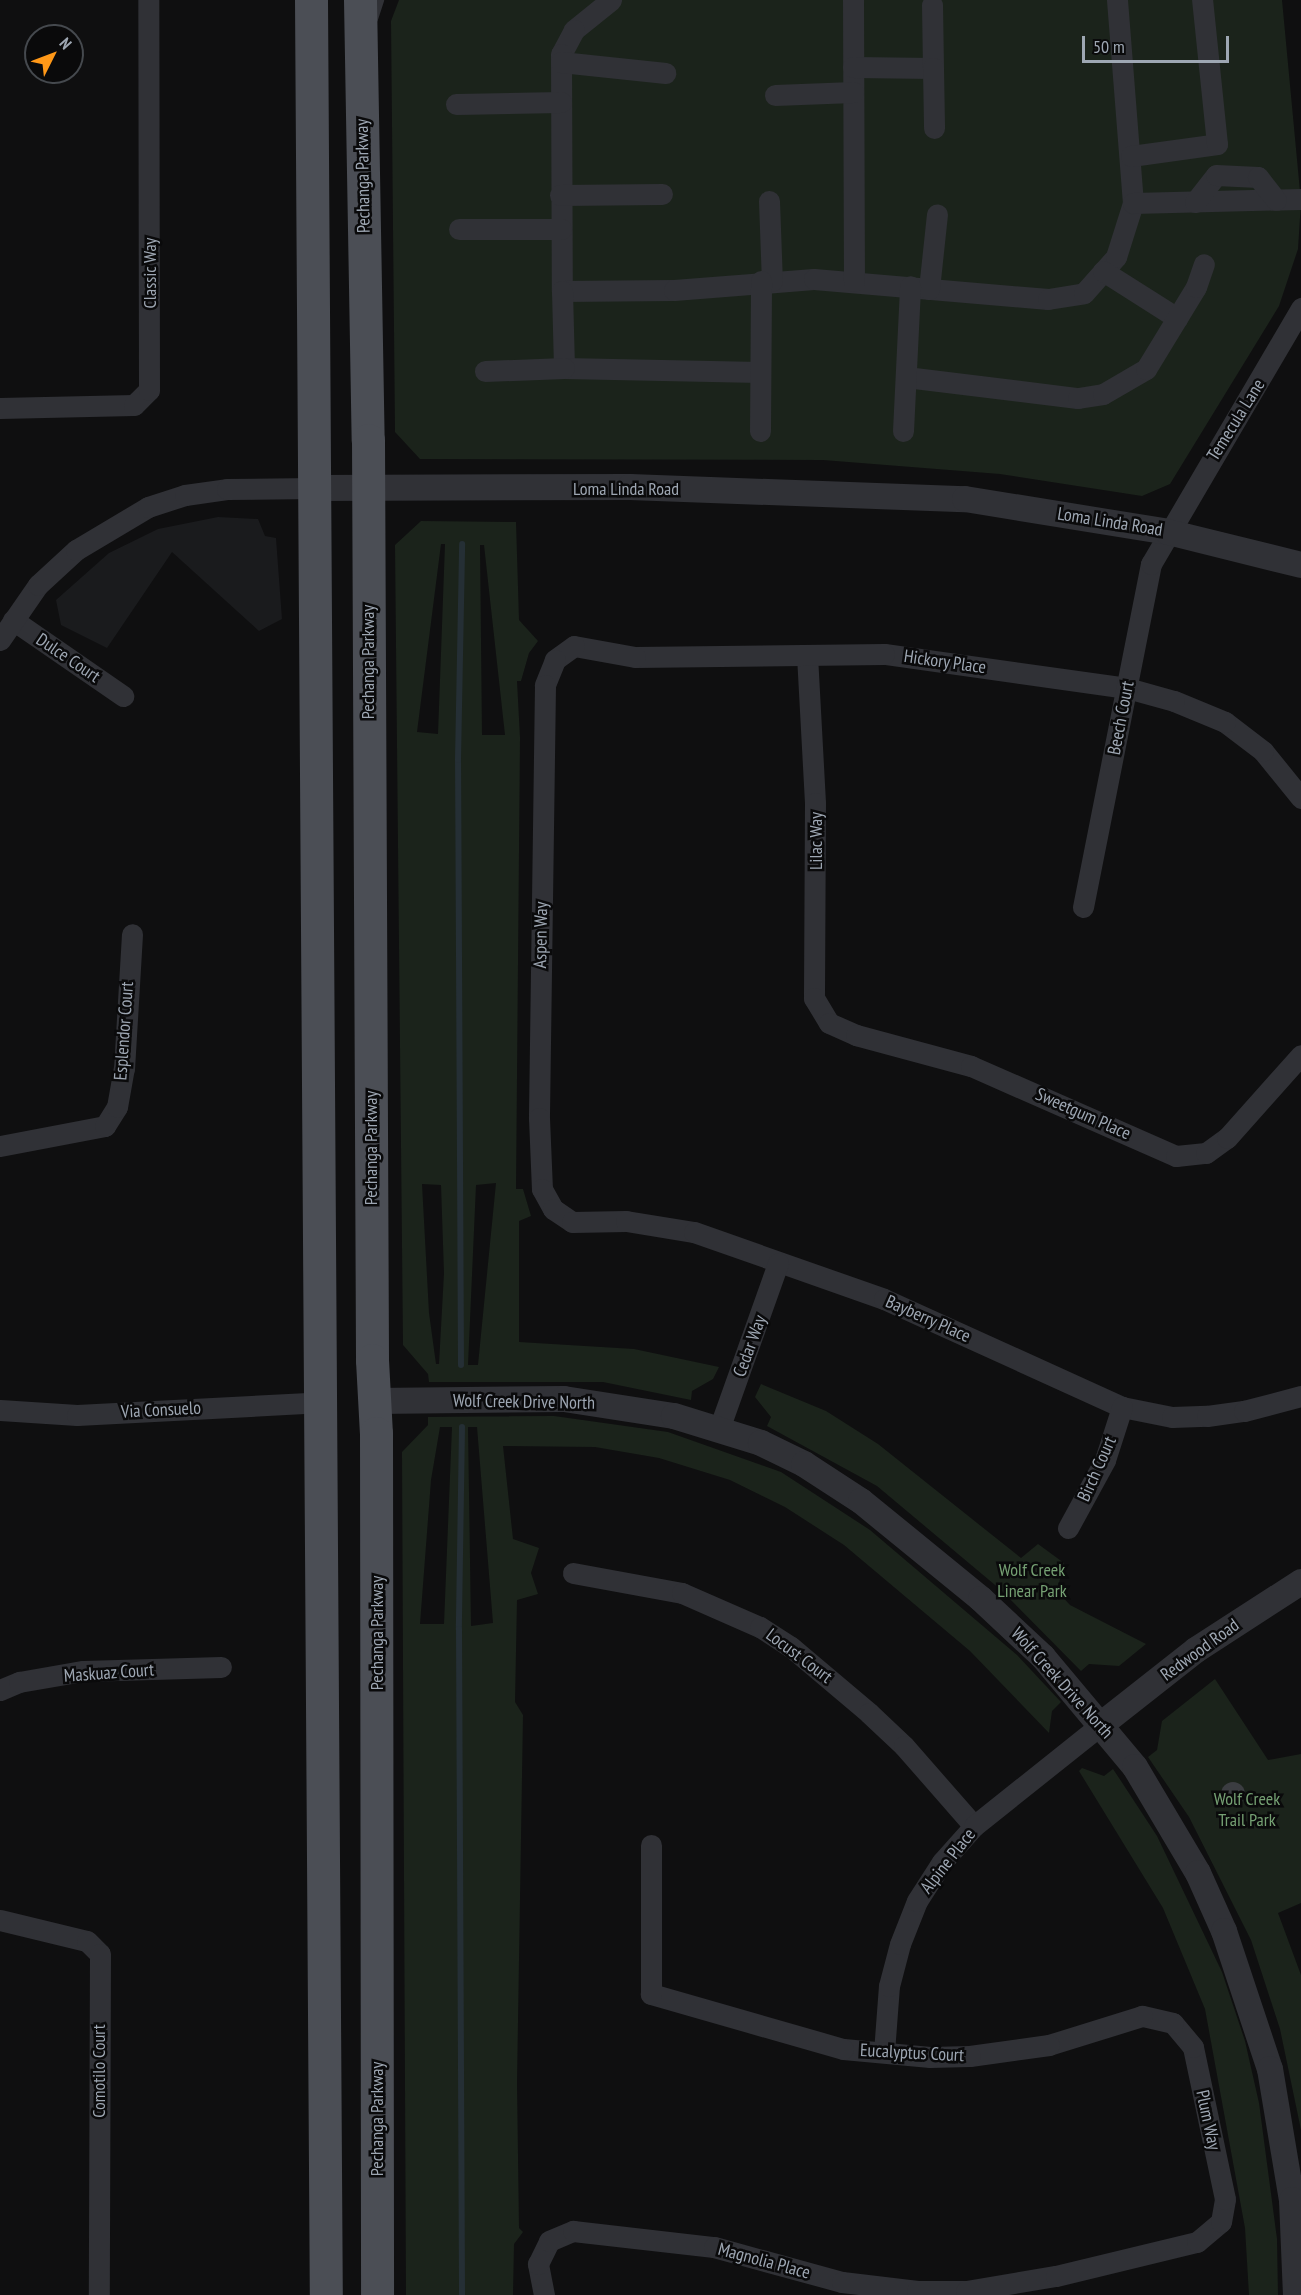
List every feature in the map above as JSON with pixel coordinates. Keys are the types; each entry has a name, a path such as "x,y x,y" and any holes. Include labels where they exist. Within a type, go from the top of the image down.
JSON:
{"main road":[{"path":"311,0 322,1402 326,2295"},
{"name":"Pechanga Parkway","path":"360,0 369,489 375,1401 377,2295"},
{"path":"322,1402 375,1401"}],"street":[{"name":"Classic Way","path":"0,408 134,405 149,390 148,0"},
{"path":"853,0 854,281"},
{"path":"562,291 674,290 766,281 854,281 1048,299 1084,293 1116,257 1133,203 1117,0"},
{"path":"1131,156 1217,144 1202,0"},
{"path":"564,368 560,195 561,54 574,30 597,4"},
{"path":"932,6 934,128"},
{"path":"561,63 665,73"},
{"path":"853,67 933,68"},
{"path":"774,95 853,92"},
{"path":"456,104 561,102"},
{"path":"1133,203 1195,202 1215,175 1258,177 1276,200 1301,199"},
{"path":"560,195 662,194"},
{"path":"760,431 760,372 769,201"},
{"path":"903,431 906,377 920,288 938,214"},
{"path":"459,229 561,230"},
{"path":"906,377 1078,398 1103,394 1146,369 1177,318 1204,264"},
{"path":"1103,271 1177,318"},
{"name":"Temecula Lane","path":"1168,532 1289,334 1301,308"},
{"path":"485,371 564,368 760,372"},
{"name":"Loma Linda Road","path":"0,640 38,585 76,550 148,507 185,495 227,489 630,487 886,494 965,499 1168,532 1301,565"},
{"name":"Beech Court","path":"1083,907 1151,564 1168,532"},
{"name":"Dulce Court","path":"13,620 123,696"},
{"name":"Hickory Place","path":"555,660 574,646 635,657 884,654 1127,688 1174,701 1225,722 1263,751 1301,798"},
{"name":"Lilac Way","path":"807,655 815,803 814,998 829,1023"},
{"name":"Aspen Way","path":"553,1209 542,1190 539,1118 545,685 555,660"},
{"name":"Esplendor Court","path":"0,1146 105,1126 117,1107 124,1069 132,934"},
{"name":"Sweetgum Place","path":"829,1023 856,1035 971,1066 1176,1156 1206,1153 1227,1138 1301,1054"},
{"name":"Bayberry Place","path":"553,1209 572,1222 626,1221 694,1232 884,1299 1122,1407 1172,1417 1207,1416 1244,1411 1301,1396"},
{"name":"Cedar Way","path":"719,1429 778,1263"},
{"name":"Wolf Creek Drive North","path":"375,1401 564,1399 627,1407 719,1429 804,1464 888,1522 1035,1650 1102,1724 1165,1814 1224,1931 1270,2069 1297,2200 1296,2295"},
{"name":"Via Consuelo","path":"0,1410 77,1415 322,1402"},
{"name":"Birch Court","path":"1068,1528 1105,1460 1122,1407"},
{"name":"Locust Court","path":"573,1573 682,1593 760,1627 791,1647 869,1713 974,1826"},
{"name":"Redwood Road","path":"1102,1724 1196,1650 1301,1582"},
{"name":"Maskuaz Court","path":"0,1690 19,1682 83,1671 221,1667"},
{"name":"Alpine Place","path":"884,2052 890,1986 900,1944 917,1901 942,1862 974,1826 1102,1724"},
{"name":"Eucalyptus Court","path":"651,1845 651,1994 843,2049 884,2052 970,2056 1049,2045 1143,2016 1173,2023"},
{"name":"Comotilo Court","path":"0,1920 87,1941 100,1954 99,2295"},
{"name":"Plum Way","path":"1173,2023 1192,2047 1195,2057 1226,2199 1221,2223"},
{"name":"Magnolia Place","path":"544,2295 538,2264 549,2241 573,2231 609,2238 694,2244 842,2282 917,2291 966,2291 1056,2276 1197,2242 1221,2223"}],"lane":[{"path":"361,54 379,0"}],"shaded area":[{"path":"218,517 258,519 265,536 276,538 282,619 259,631 172,552 107,648 61,625 56,600 109,553 158,529"}],"green space":[{"path":"399,0 1282,0 1301,202 1298,249 1279,306 1170,484 1142,496 1000,474 823,460 420,459 395,432 391,21"},
{"path":"421,521 516,522 519,620 538,641 529,653 521,681 517,681 520,738 516,1189 523,1189 531,1216 519,1221 519,1342 634,1349 719,1367 713,1379 692,1391 691,1400 603,1382 429,1382 428,1374 403,1345 395,545","holes":["441,544 445,544 438,734 417,732","480,545 484,545 505,735 482,735","496,1183 478,1365 468,1365 476,1185","422,1184 441,1185 444,1273 439,1364 436,1364 429,1313"]},
{"name":"Wolf Creek Linear Park","path":"761,1384 826,1411 878,1444 1021,1558 1038,1544 1064,1563 1057,1591 1070,1605 1146,1644 1119,1666 1089,1664 1081,1671 1001,1590 877,1486 767,1426 771,1417 755,1397"},
{"path":"554,1416 668,1432 781,1472 870,1530 1017,1655 1061,1702 1052,1711 1049,1733 970,1651 844,1545 785,1507 730,1480 659,1458 595,1447 503,1446 513,1539 539,1548 531,1573 538,1594 517,1600 515,1702 523,1715 517,2083 519,2228 523,2232 514,2244 513,2295 406,2295 402,1452 428,1425 428,1417","holes":["440,1427 452,1427 444,1624 420,1624 431,1480","468,1427 477,1427 493,1623 471,1626"]},
{"name":"Wolf Creek Trail Park","path":"1215,1679 1268,1760 1301,1754 1301,1903 1278,1913 1301,1975 1301,2130 1280,2029 1251,1940 1189,1817 1148,1757 1157,1750 1162,1721"},
{"path":"1082,1768 1104,1776 1113,1769 1157,1836 1222,1972 1245,2041 1259,2103 1277,2239 1278,2295 1249,2295 1245,2228 1205,2009 1163,1908 1079,1771"}],"building":[{"path":"1233,1782 1242,1785 1245,1794 1242,1803 1233,1806 1224,1803 1221,1794 1224,1785"}],"waterway":[{"path":"461,1365 458,760 462,544"},
{"path":"462,1427 459,1629 462,2295"}]}
